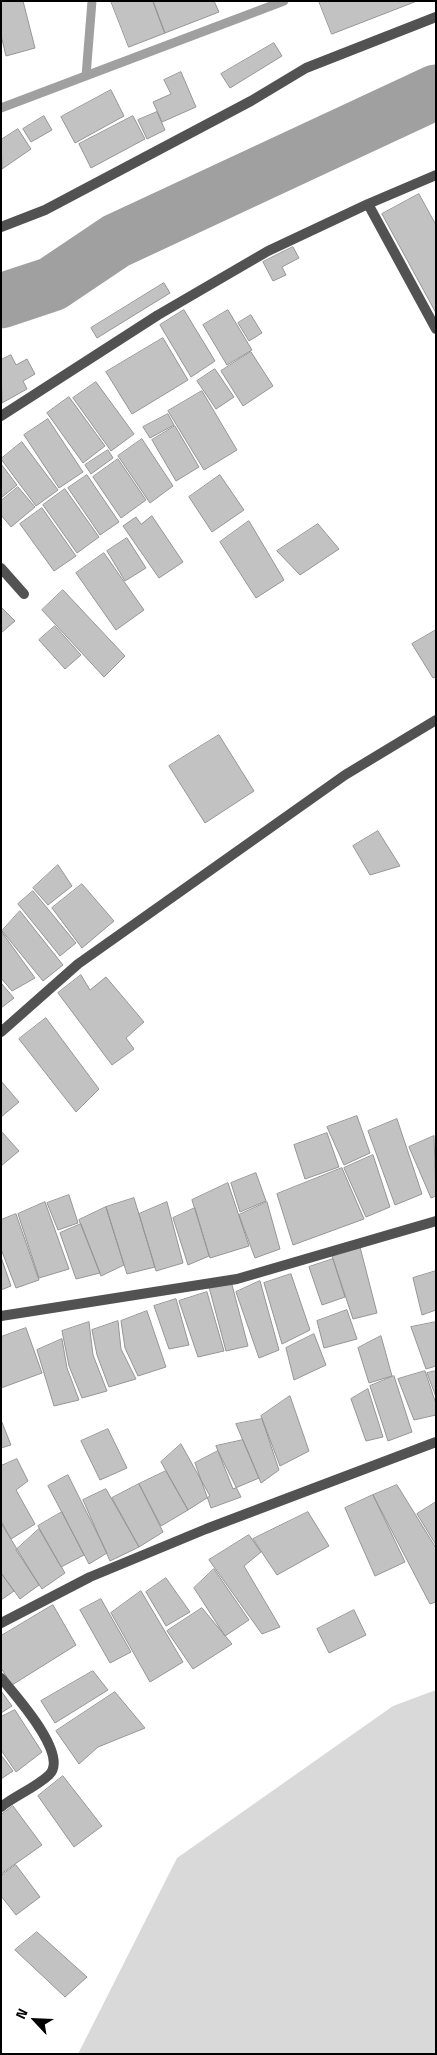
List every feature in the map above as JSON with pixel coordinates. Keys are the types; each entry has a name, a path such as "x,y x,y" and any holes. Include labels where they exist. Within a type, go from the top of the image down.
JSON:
{"street":[{"path":"1,228 45,210 251,100 306,68 436,17"},
{"path":"1,416 158,315 252,261 368,204 436,175"},
{"path":"368,204 436,330"},
{"path":"1,568 24,594"},
{"path":"1,1032 86,958 345,775 436,720"},
{"path":"1,1316 237,1278 436,1221"},
{"path":"1,1622 116,1566 436,1442"},
{"path":"1,1678 27,1710 50,1744 55,1761 51,1774 1,1807"}],"shaded area":[{"path":"436,1690 436,2054 78,2054 177,1858 393,1706"}],"building":[{"path":"1,1 23,1 35,48 6,56 1,35"},
{"path":"111,1 153,1 165,33 129,47"},
{"path":"153,1 214,1 219,12 165,33"},
{"path":"319,1 417,1 332,34"},
{"path":"274,43 282,56 230,88 221,74"},
{"path":"181,72 196,107 162,122 153,102 171,94 164,80"},
{"path":"111,90 124,116 75,143 61,117"},
{"path":"157,112 165,130 147,139 138,120"},
{"path":"44,116 52,130 31,142 23,129"},
{"path":"133,116 145,139 91,168 79,144"},
{"path":"18,129 31,149 2,169 1,140"},
{"path":"419,194 436,225 436,313 382,214"},
{"path":"293,247 299,258 282,267 286,275 273,281 263,262"},
{"path":"164,283 170,293 97,338 91,328"},
{"path":"184,310 215,361 191,377 160,325"},
{"path":"228,310 252,350 227,365 203,325"},
{"path":"251,315 262,333 249,341 238,323"},
{"path":"163,338 188,380 132,414 106,372"},
{"path":"251,352 273,386 243,406 221,371"},
{"path":"11,355 16,365 27,359 35,374 23,381 27,389 2,403 1,360"},
{"path":"215,369 234,397 216,409 197,381"},
{"path":"96,382 134,434 111,451 73,398"},
{"path":"202,391 237,450 204,470 168,411"},
{"path":"69,397 105,446 83,463 47,413"},
{"path":"168,414 174,425 150,438 143,427"},
{"path":"48,419 83,472 59,488 24,435"},
{"path":"175,426 199,467 176,481 152,440"},
{"path":"142,439 173,486 150,503 118,456"},
{"path":"22,442 58,490 36,506 1,459"},
{"path":"108,450 113,458 91,474 85,465"},
{"path":"118,459 146,500 121,518 93,477"},
{"path":"1,464 17,485 1,498"},
{"path":"87,475 119,522 100,535 68,488"},
{"path":"220,475 244,510 212,532 189,497"},
{"path":"18,487 35,507 11,527 1,515 1,501"},
{"path":"65,489 99,537 77,553 43,505"},
{"path":"42,508 76,556 54,571 20,524"},
{"path":"152,516 183,562 159,578 123,526 136,517 141,524"},
{"path":"249,521 284,580 256,598 220,542"},
{"path":"318,524 339,549 300,575 277,551"},
{"path":"127,538 146,568 125,581 107,551"},
{"path":"104,553 144,610 116,630 76,573"},
{"path":"63,590 125,656 104,677 42,610"},
{"path":"1,607 15,621 1,633"},
{"path":"55,626 81,655 65,669 39,640"},
{"path":"436,630 436,677 433,678 412,644"},
{"path":"219,735 254,791 205,823 169,766"},
{"path":"378,831 400,866 370,875 353,846"},
{"path":"58,865 72,886 48,905 33,888"},
{"path":"82,884 114,921 82,948 52,908"},
{"path":"33,891 76,943 60,956 18,904"},
{"path":"20,911 63,965 43,981 2,931"},
{"path":"1,931 35,978 12,991 1,978"},
{"path":"81,975 90,990 106,977 144,1022 126,1038 134,1049 112,1065 58,993"},
{"path":"1,983 14,998 1,1008"},
{"path":"46,1018 99,1089 76,1112 19,1039"},
{"path":"1,1081 19,1102 1,1117"},
{"path":"357,1116 370,1153 344,1165 327,1127"},
{"path":"397,1119 422,1194 395,1205 368,1131"},
{"path":"1,1131 19,1151 1,1166"},
{"path":"327,1133 339,1167 305,1179 294,1145"},
{"path":"434,1136 436,1196 431,1198 409,1147"},
{"path":"373,1155 390,1207 366,1217 344,1168"},
{"path":"342,1168 364,1219 293,1245 277,1194"},
{"path":"256,1173 266,1201 240,1212 231,1183"},
{"path":"228,1183 249,1246 210,1258 192,1200"},
{"path":"69,1195 78,1223 58,1230 47,1203"},
{"path":"134,1198 155,1267 127,1274 106,1207"},
{"path":"45,1202 69,1269 39,1278 18,1214"},
{"path":"167,1202 183,1263 156,1271 139,1214"},
{"path":"267,1202 280,1249 255,1258 239,1215"},
{"path":"106,1207 124,1265 101,1276 79,1220"},
{"path":"195,1208 209,1256 188,1265 173,1218"},
{"path":"16,1214 39,1280 16,1288 1,1249 1,1220"},
{"path":"81,1224 100,1273 76,1279 60,1233"},
{"path":"360,1247 377,1313 353,1319 332,1256"},
{"path":"1,1257 11,1286 1,1290"},
{"path":"333,1259 345,1297 322,1305 309,1267"},
{"path":"436,1271 436,1310 422,1315 413,1278"},
{"path":"291,1274 310,1330 282,1344 264,1283"},
{"path":"231,1281 248,1346 226,1351 209,1287"},
{"path":"260,1281 279,1350 259,1358 236,1292"},
{"path":"207,1292 224,1351 198,1357 179,1301"},
{"path":"176,1299 189,1345 169,1349 154,1306"},
{"path":"347,1310 357,1339 324,1348 317,1321"},
{"path":"147,1311 166,1367 138,1376 125,1348 121,1321"},
{"path":"118,1321 121,1349 136,1379 109,1387 97,1355 92,1330"},
{"path":"89,1322 93,1355 107,1391 82,1398 69,1366 62,1331"},
{"path":"436,1322 436,1366 426,1369 411,1327"},
{"path":"26,1328 42,1373 1,1388 1,1337"},
{"path":"314,1334 326,1365 294,1380 286,1348"},
{"path":"381,1336 392,1376 369,1383 358,1348"},
{"path":"62,1339 67,1368 79,1400 54,1406 37,1350"},
{"path":"425,1371 436,1404 436,1415 414,1420 398,1379"},
{"path":"436,1371 436,1397 427,1373"},
{"path":"394,1376 412,1432 388,1441 370,1386"},
{"path":"368,1389 383,1437 366,1441 351,1399"},
{"path":"290,1396 309,1451 280,1466 261,1416"},
{"path":"262,1419 279,1470 261,1483 236,1424"},
{"path":"1,1420 11,1445 1,1448"},
{"path":"108,1429 127,1468 100,1480 81,1441"},
{"path":"243,1440 259,1478 233,1489 216,1446"},
{"path":"181,1444 210,1496 188,1510 161,1462"},
{"path":"218,1451 241,1497 211,1508 195,1463"},
{"path":"17,1459 28,1481 16,1490 35,1524 11,1539 1,1521 1,1466"},
{"path":"166,1471 188,1510 161,1526 139,1484"},
{"path":"68,1475 107,1553 89,1564 48,1486"},
{"path":"139,1484 163,1532 139,1547 112,1498"},
{"path":"397,1485 436,1548 436,1602 430,1604 373,1495"},
{"path":"106,1489 139,1547 110,1561 83,1500"},
{"path":"373,1495 405,1562 375,1576 345,1508"},
{"path":"436,1502 436,1545 417,1514"},
{"path":"62,1512 84,1555 61,1567 38,1526"},
{"path":"308,1512 329,1546 277,1575 253,1539"},
{"path":"1,1523 39,1585 20,1599 1,1573"},
{"path":"39,1529 65,1573 42,1589 16,1550"},
{"path":"249,1535 261,1552 244,1566 280,1627 262,1634 209,1560"},
{"path":"214,1569 249,1620 225,1636 194,1588"},
{"path":"1,1573 14,1591 1,1600"},
{"path":"166,1578 190,1612 166,1626 146,1592"},
{"path":"141,1591 183,1662 150,1682 111,1613"},
{"path":"101,1599 131,1652 110,1663 80,1610"},
{"path":"53,1605 76,1645 12,1685 1,1668 1,1636"},
{"path":"202,1608 232,1644 193,1669 167,1631"},
{"path":"354,1610 366,1635 329,1653 317,1629"},
{"path":"93,1671 108,1690 55,1723 41,1701"},
{"path":"1,1691 12,1706 1,1713"},
{"path":"115,1692 145,1728 98,1747 79,1764 56,1731"},
{"path":"15,1710 42,1752 16,1772 1,1750 1,1717"},
{"path":"1,1755 13,1771 1,1779"},
{"path":"63,1776 102,1826 74,1847 38,1796"},
{"path":"13,1806 42,1845 1,1874 1,1815"},
{"path":"16,1865 40,1897 16,1915 1,1896 1,1876"},
{"path":"37,1932 87,1977 65,1997 15,1950"}],"waterway":[{"path":"86,76 92,1"},
{"path":"1,108 284,1"},
{"path":"1,301 52,284 116,241 436,92"}]}
